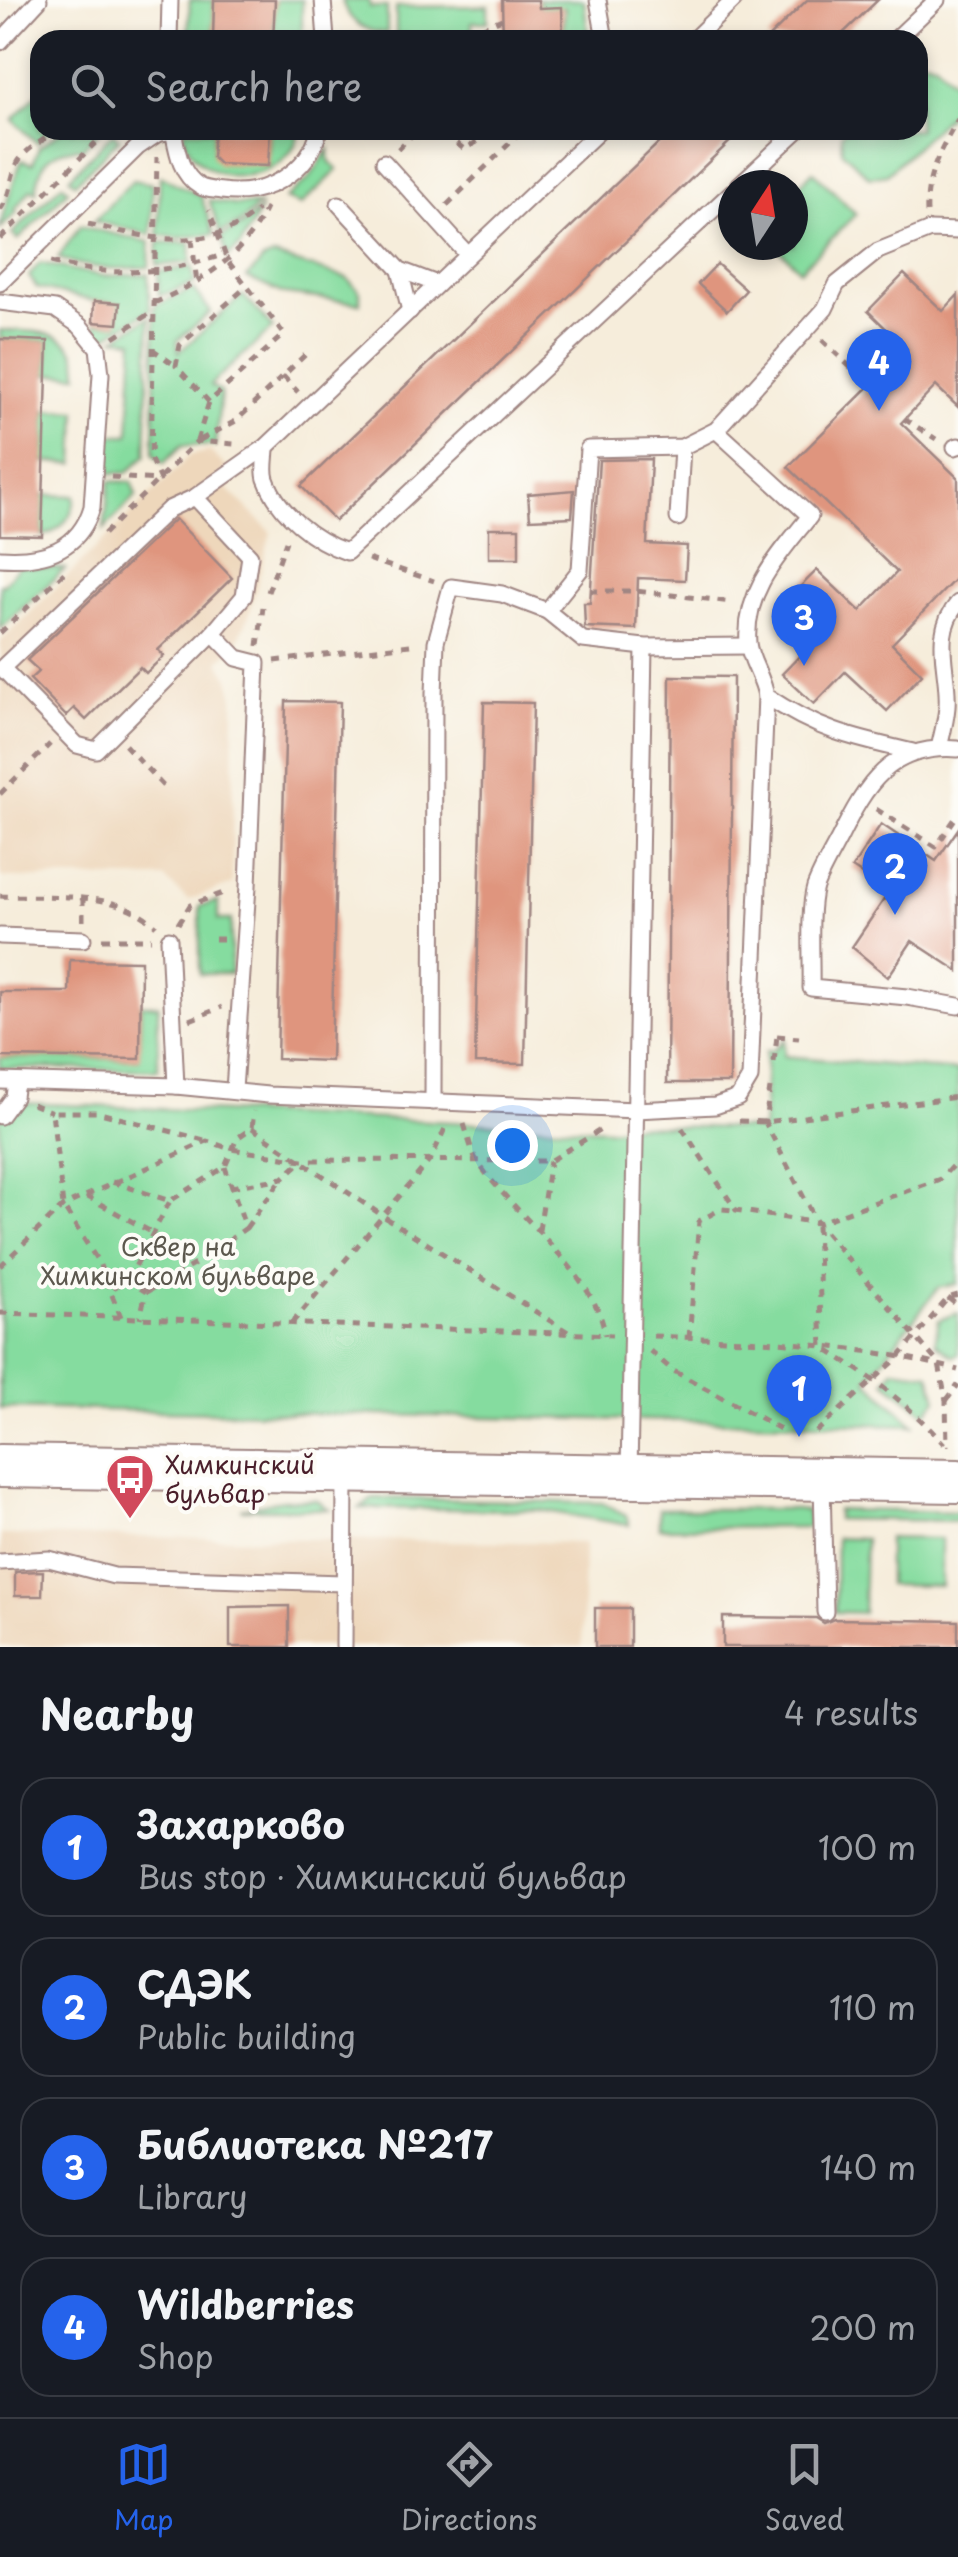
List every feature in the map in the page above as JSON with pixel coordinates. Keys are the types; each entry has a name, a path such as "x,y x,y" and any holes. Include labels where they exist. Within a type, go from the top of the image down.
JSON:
{"main road":[{"path":"0,1466 958,1481"}],"lane":[{"path":"0,42 39,0"},
{"path":"169,30 170,0"},
{"path":"323,0 325,30"},
{"path":"598,0 603,30"},
{"path":"703,30 734,0"},
{"path":"905,30 938,0"},
{"path":"0,283 138,147 152,140"},
{"path":"171,140 187,174 201,188 243,194 270,186 296,170 311,156 315,140"},
{"path":"196,497 250,556 244,596 114,734 96,750 77,745 2,668 169,509 196,497 266,447 589,140"},
{"path":"756,170 787,140"},
{"path":"384,162 468,255"},
{"path":"339,204 400,270 437,284"},
{"path":"266,447 265,476 301,525 320,543 347,552 718,205"},
{"path":"547,611 580,570 588,448 682,446 716,430 825,309 837,284 878,250 930,230 958,231"},
{"path":"400,270 410,310"},
{"path":"0,302 55,309 80,326 98,348 101,374 92,507 77,538 51,555 27,560 0,558"},
{"path":"0,1116 14,1097 8,1082 176,1086 632,1110 715,1106 738,1098 750,1078 766,696 748,646 752,603 765,573 810,516 716,430"},
{"path":"678,518 682,446"},
{"path":"433,1102 436,642 451,588 502,594 547,611 582,640 644,647 748,646"},
{"path":"939,748 948,704 941,659 949,614 958,604"},
{"path":"213,633 237,658 257,663 248,886 234,1090"},
{"path":"630,1478 632,1110 644,647"},
{"path":"766,696 804,721 845,736 914,752"},
{"path":"958,750 914,752 890,764 859,798 814,890 810,988 907,996 958,1006"},
{"path":"0,936 83,932"},
{"path":"169,939 176,1086"},
{"path":"344,1472 344,1647"},
{"path":"822,1478 825,1612"},
{"path":"0,1562 49,1559 114,1576 343,1583"}],"path":[{"path":"479,30 502,19"},
{"path":"930,230 926,208 928,184 935,160 958,120"},
{"path":"0,210 8,198 16,164 44,140"},
{"path":"0,239 98,140"},
{"path":"94,476 160,480 150,460 153,270 167,140"},
{"path":"451,140 464,149 478,140"},
{"path":"434,217 513,140"},
{"path":"65,219 154,239 218,236 234,229 260,208 270,186"},
{"path":"98,348 153,307 197,284 226,257 256,228 270,198 270,186"},
{"path":"201,188 226,257 284,334 209,402 197,441 236,422 307,353"},
{"path":"192,240 197,284"},
{"path":"31,252 48,262 94,272 153,270 226,257"},
{"path":"176,366 180,345 246,287"},
{"path":"809,327 870,386"},
{"path":"152,349 176,366 209,402"},
{"path":"282,376 295,390"},
{"path":"904,419 929,436 956,447"},
{"path":"301,525 286,541 264,606 257,663 436,642"},
{"path":"347,552 451,588"},
{"path":"562,591 636,591 752,603"},
{"path":"0,794 63,731"},
{"path":"114,734 164,787"},
{"path":"859,798 936,848 957,819"},
{"path":"0,896 83,898 125,906 144,914 169,939 190,904 248,886"},
{"path":"83,898 83,932"},
{"path":"126,939 139,938"},
{"path":"174,1027 241,1000"},
{"path":"246,1228 225,1167 237,1138 252,1128 257,1093"},
{"path":"822,1347 874,1378 915,1412 946,1446 946,1401 939,1364 817,1223 765,1122 958,1098"},
{"path":"291,1323 431,1160 456,1102"},
{"path":"456,1102 476,1160 539,1230 590,1297 604,1318 605,1335"},
{"path":"121,1317 112,1288 63,1206 52,1112 96,1112 231,1149 303,1160 550,1162 632,1110"},
{"path":"678,1121 736,1210"},
{"path":"252,1128 570,1334"},
{"path":"0,1266 63,1206 207,1141"},
{"path":"140,1318 146,1292 246,1228 283,1178 303,1160"},
{"path":"689,1338 699,1221 721,1209 817,1223 940,1180 958,1160"},
{"path":"539,1230 550,1162"},
{"path":"112,1288 128,1280 170,1200 225,1167"},
{"path":"231,1187 283,1178"},
{"path":"112,1182 170,1200"},
{"path":"86,1196 153,1232"},
{"path":"817,1223 822,1347"},
{"path":"128,1280 146,1292"},
{"path":"816,1432 899,1357 948,1298 958,1295"},
{"path":"948,1298 958,1306"},
{"path":"0,1313 689,1338 822,1347 958,1370"},
{"path":"632,1336 672,1370 784,1431"},
{"path":"946,1401 958,1385"}],"shaded area":[{"path":"210,451 227,468 217,478 271,532 248,618 236,645 219,662 229,678 234,698 232,884 188,900 164,878 0,878 0,642 191,455"},
{"path":"0,1535 584,1543 582,1647 0,1647"}],"green space":[{"path":"190,0 214,0 213,30 188,30"},
{"path":"275,0 302,0 302,30 274,30"},
{"path":"342,0 369,0 370,7 387,7 387,30 370,30 348,14"},
{"path":"538,0 584,0 587,30 563,30 565,8 539,8"},
{"path":"488,6 488,22 472,22 472,30 396,30 396,7"},
{"path":"928,60 935,62 958,86 958,106 928,135"},
{"path":"30,102 30,136 13,120"},
{"path":"49,140 91,140 83,148 62,151 49,158 40,172 36,192 31,189 15,209 17,212 0,229 22,160 33,164 39,147"},
{"path":"106,140 118,140 75,183 69,178"},
{"path":"187,140 214,140 213,156 268,166 269,140 296,140 280,163 243,176 223,174 205,166"},
{"path":"841,140 922,140 887,174 869,177 842,151"},
{"path":"329,149 329,161 338,170 301,205 285,199 309,179"},
{"path":"813,171 856,214 800,270 790,260 808,260 808,176"},
{"path":"160,176 201,196 214,234 178,238 158,235"},
{"path":"133,180 153,184 151,235 94,221"},
{"path":"62,184 68,190 18,240 12,234"},
{"path":"209,200 259,205 240,223 220,233"},
{"path":"261,209 240,246 228,257 221,237 242,226"},
{"path":"80,226 150,242 149,267 103,268 58,258"},
{"path":"158,242 190,243 191,262 157,266"},
{"path":"274,256 347,278 360,292 360,303 284,294 247,278 263,260"},
{"path":"40,263 103,276 148,274 150,310 105,337 96,334 96,323 118,324 119,303 37,288 29,276"},
{"path":"192,267 195,283 159,296 158,272"},
{"path":"193,289 211,312 177,341 179,352 243,295 273,328 210,385 221,392 215,446 182,445 164,463 154,454 155,305"},
{"path":"150,317 146,455 127,473 109,473 110,435 129,435 134,340 115,338"},
{"path":"0,330 41,332 63,340 77,359 78,375 47,374 48,341 0,339"},
{"path":"46,410 77,411 75,464 44,462"},
{"path":"110,481 132,482 136,496 104,529"},
{"path":"43,495 75,496 65,522 42,536"},
{"path":"19,566 65,569 0,629 0,584"},
{"path":"218,901 218,920 231,920 231,974 200,974 200,906"},
{"path":"141,1005 158,1005 158,1070 0,1068 0,1057 139,1059"},
{"name":"Сквер на Химкинском бульваре","path":"785,1039 784,1056 958,1071 958,1284 938,1288 867,1380 914,1425 0,1408 0,1102 609,1129 639,1125 763,1129 766,1051 773,1051"},
{"path":"958,1313 958,1354 953,1356 935,1343 939,1320"},
{"path":"894,1369 930,1374 937,1399 926,1413 885,1381"},
{"path":"374,1498 602,1503 626,1515 629,1525 540,1510 360,1508"},
{"path":"282,1500 316,1500 329,1509 241,1509"},
{"path":"659,1509 797,1509 807,1511 810,1527 659,1528"},
{"path":"837,1510 958,1512 958,1521 837,1519"},
{"path":"836,1538 865,1539 863,1613 835,1612"},
{"path":"888,1538 941,1539 941,1586 888,1585"}],"building":[{"path":"214,0 275,0 274,30 213,30"},
{"path":"502,0 538,0 539,8 562,7 563,30 503,30"},
{"path":"807,0 878,0 846,30 776,30"},
{"path":"213,140 269,140 268,166 219,164 212,157"},
{"path":"662,140 732,140 335,521 301,486"},
{"path":"717,264 746,290 727,311 698,284"},
{"path":"904,274 943,311 958,295 958,407 936,386 901,423 958,478 958,576 892,644 922,674 887,711 845,672 814,704 782,674 818,637 783,604 817,570 860,611 897,572 788,467 907,349 868,311"},
{"path":"94,301 120,303 118,324 93,322"},
{"path":"0,339 48,341 42,536 0,535"},
{"path":"651,459 647,544 687,546 685,580 638,578 636,629 585,627 584,603 590,603 599,460"},
{"path":"574,490 572,517 530,519 528,494"},
{"path":"175,519 232,578 158,650 164,656 146,673 140,667 86,720 74,708 66,716 30,679 39,671 27,660"},
{"path":"489,528 519,528 519,558 489,558"},
{"path":"670,676 733,677 730,1083 667,1083"},
{"path":"286,701 340,702 331,1061 277,1059"},
{"path":"484,702 533,703 525,1064 475,1063"},
{"path":"881,824 936,861 958,829 958,971 912,941 888,977 852,947 889,892 852,868"},
{"path":"70,960 141,961 140,1059 0,1057 0,992 69,992"},
{"path":"43,1571 42,1596 15,1596 15,1572"},
{"path":"289,1606 289,1647 230,1647 230,1607"},
{"path":"595,1608 630,1608 630,1647 595,1647"},
{"path":"723,1617 816,1618 824,1623 834,1619 958,1621 958,1647 723,1647"}],"place":[{"name":"Wildberries","path":"879,411"},
{"name":"Библиотека №217","path":"804,666"},
{"name":"СДЭК","path":"895,915"},
{"name":"Захарково","path":"799,1437"},
{"name":"Химкинский бульвар","path":"130,1520"}]}
